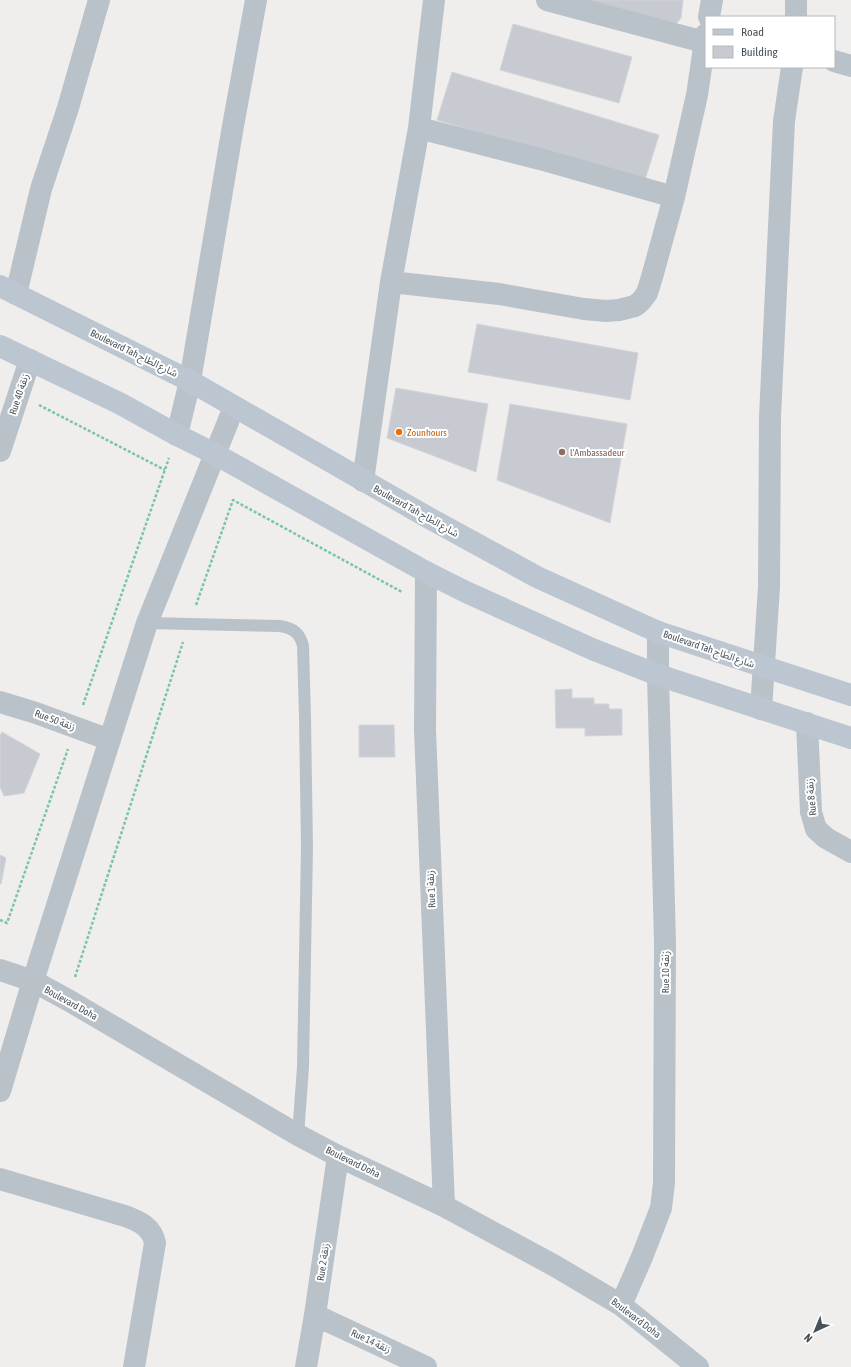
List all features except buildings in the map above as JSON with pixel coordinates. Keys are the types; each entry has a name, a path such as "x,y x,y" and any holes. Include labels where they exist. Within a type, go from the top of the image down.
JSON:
{"street":[{"path":"8,290 68,108 99,0"},
{"path":"178,435 190,381 256,0"},
{"path":"363,481 391,282 419,128 434,0"},
{"path":"391,282 499,294 584,309 606,311 627,309 635,306 646,293 652,277 674,197 697,95 705,38 547,0"},
{"path":"709,16 712,0"},
{"path":"796,0 796,16"},
{"path":"835,61 851,66"},
{"path":"761,709 769,587 770,417 783,137 792,68"},
{"path":"419,128 540,159 674,197"},
{"name":"Boulevard Tah شارع الطاح","path":"8,290 190,381 363,481 537,577 658,632 851,695"},
{"path":"0,346 119,404 215,454 426,572 578,643 658,675 851,738"},
{"name":"Rue 40 زنقة","path":"0,451 30,360"},
{"path":"0,1091 33,981 147,623 234,407"},
{"name":"Rue 1 زنقة","path":"426,572 425,730 444,1206"},
{"name":"Rue 10 زنقة","path":"621,1305 642,1257 660,1208 664,1183 665,943 658,632"},
{"name":"Rue 50 زنقة","path":"0,702 110,740"},
{"name":"Rue 8 زنقة","path":"807,723 811,812 816,829 826,838 851,852"},
{"name":"Boulevard Doha","path":"0,970 33,981 298,1135 338,1156 444,1206 555,1266 621,1305 698,1367"},
{"name":"Rue 2 زنقة","path":"306,1367 338,1156"},
{"path":"0,1179 125,1216 144,1225 153,1234 155,1243 134,1367"},
{"name":"Rue 14 زنقة","path":"315,1315 426,1367"}],"lane":[{"path":"147,623 288,627 299,635 303,646 307,847 303,1067 298,1135"}],"path":[{"path":"19,395 165,470"},
{"path":"0,920 7,923 178,435"},
{"path":"68,1000 189,625 233,500 426,606"}],"place":[{"name":"Zounhours","path":"399,432"},
{"name":"l'Ambassadeur","path":"562,452"}]}
